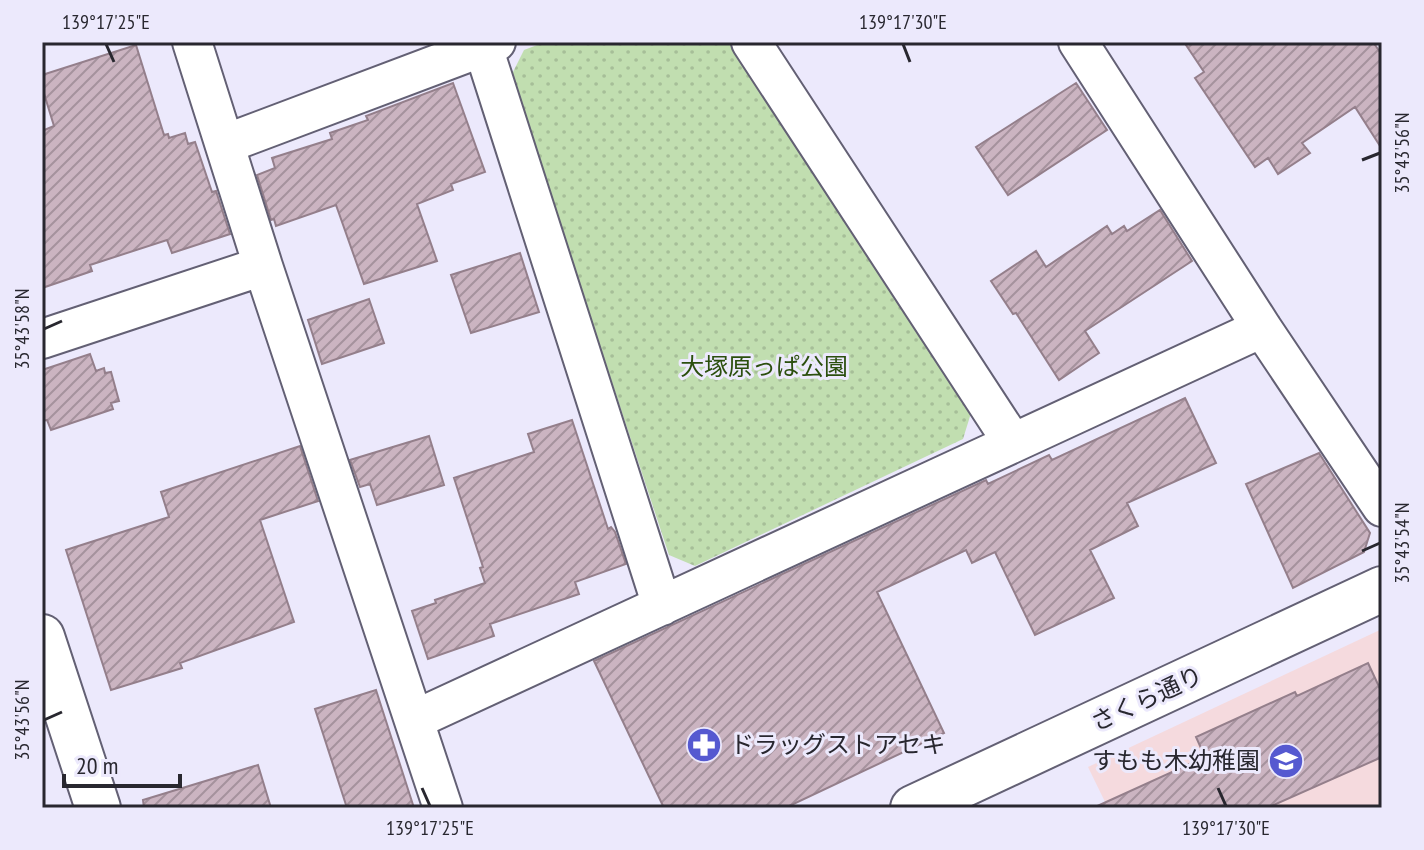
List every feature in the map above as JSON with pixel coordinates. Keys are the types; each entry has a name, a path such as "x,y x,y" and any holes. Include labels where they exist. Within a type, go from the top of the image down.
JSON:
{"main road":[{"name":"さくら通り","path":"913,808 1382,589"},
{"path":"42,637 98,808"}],"street":[{"path":"192,42 443,808"},
{"path":"751,42 1013,443"},
{"path":"1078,42 1262,328 1382,507"},
{"path":"225,144 489,44 662,606"},
{"path":"42,339 263,266"},
{"path":"414,720 1262,328"}],"shaded area":[{"path":"1382,629 1382,808 1108,808 1088,767"}],"green space":[{"name":"大塚原っぱ公園","path":"545,42 729,42 971,413 963,439 695,566 669,555 511,76 524,50"}],"building":[{"path":"1184,42 1373,42 1382,55 1382,149 1355,107 1302,143 1310,153 1278,174 1268,158 1255,167 1195,78 1204,72"},
{"path":"136,45 164,135 168,134 169,138 185,133 188,144 195,142 230,234 172,253 167,240 90,265 92,271 42,288 42,131 54,126 42,87 42,75"},
{"path":"453,83 485,172 451,184 453,190 417,204 437,261 364,284 336,205 276,226 274,219 271,220 257,175 275,168 272,158 332,139 330,133 368,120 366,116"},
{"path":"1076,83 1107,130 1008,195 976,147"},
{"path":"1160,210 1192,261 1085,331 1099,353 1059,380 1016,313 1013,314 991,281 1036,251 1046,267 1107,226 1112,234 1124,226 1127,231"},
{"path":"520,253 539,312 471,333 451,275"},
{"path":"369,299 384,343 322,364 308,320"},
{"path":"90,354 96,371 104,368 105,373 111,372 119,401 111,403 113,409 51,430 47,420 42,421 42,370"},
{"path":"1185,398 1216,463 1127,503 1138,526 1090,550 1114,598 1035,635 995,552 972,563 966,550 877,592 944,733 785,808 664,808 594,661 986,480 988,484 1049,455 1052,460"},
{"path":"572,420 608,529 611,527 615,532 626,564 575,582 579,594 490,624 494,636 428,659 412,611 485,583 480,568 483,567 454,478 534,452 528,434"},
{"path":"429,436 444,485 377,505 370,484 360,487 350,460"},
{"path":"300,446 318,501 260,520 294,622 180,663 182,668 111,690 66,550 169,517 161,492"},
{"path":"1319,453 1370,533 1364,552 1293,588 1246,484"},
{"path":"1368,663 1382,693 1382,757 1267,808 1093,808 1205,757 1196,737"},
{"path":"376,690 414,808 347,808 315,709"},
{"path":"258,765 271,808 144,808 143,800"}],"place":[{"name":"ドラッグストアセキ","path":"704,745"},
{"name":"すもも木幼稚園","path":"1286,761"}]}
